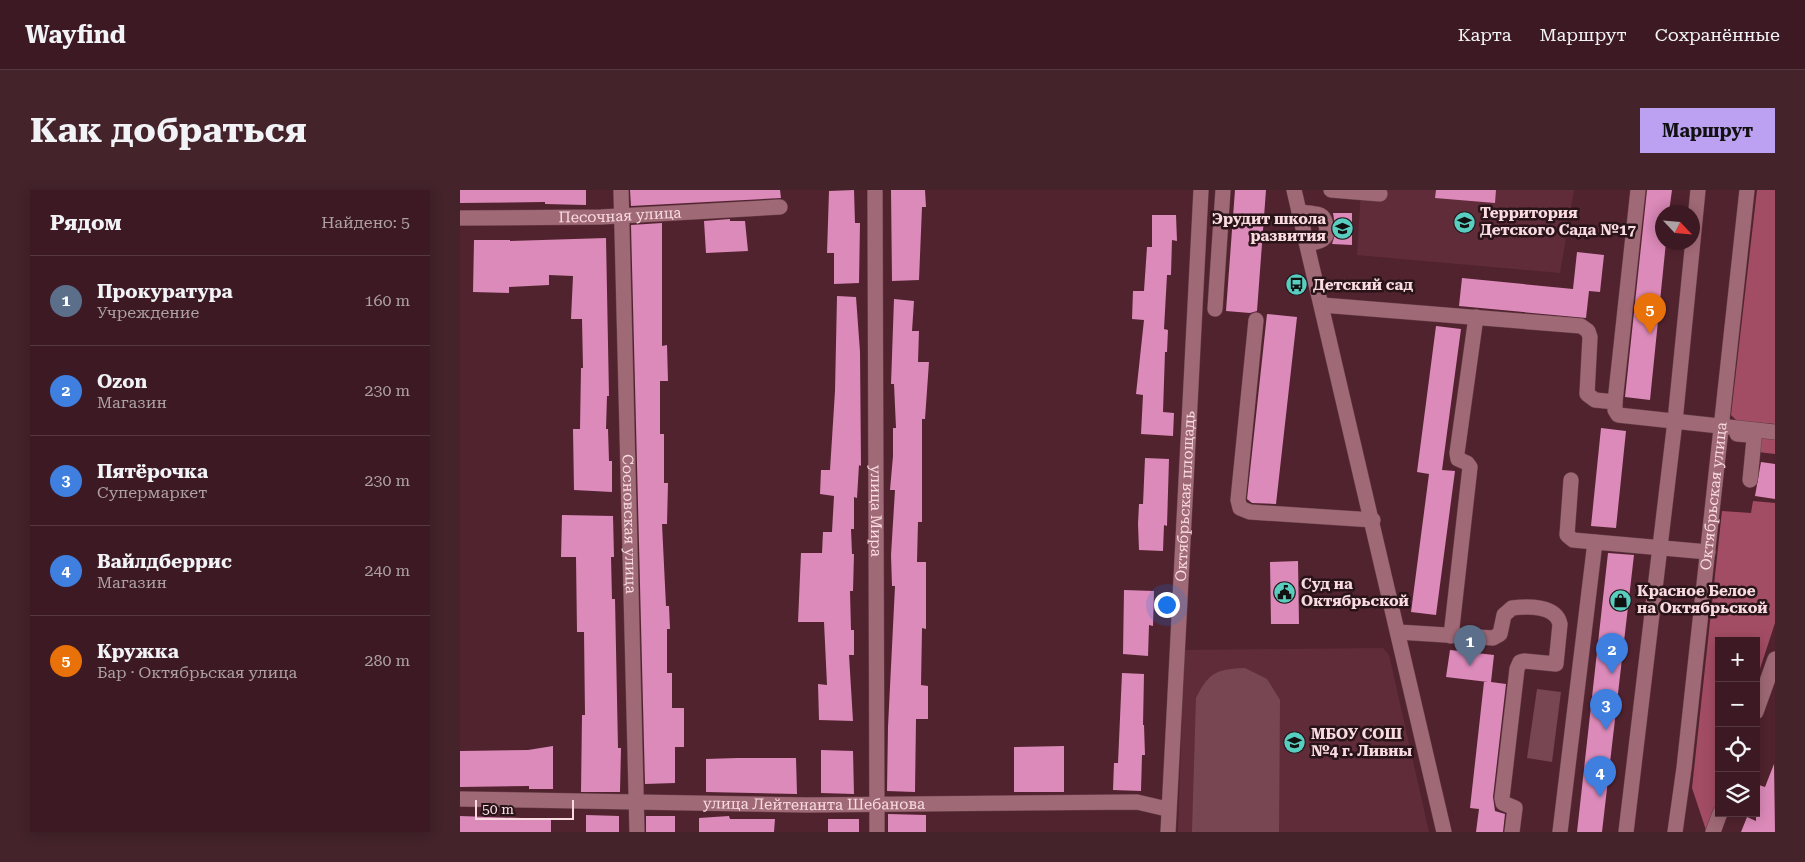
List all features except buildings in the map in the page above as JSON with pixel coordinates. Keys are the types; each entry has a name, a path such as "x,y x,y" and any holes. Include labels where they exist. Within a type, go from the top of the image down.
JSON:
{"street":[{"name":"Сосновская улица","path":"621,190 637,832"},
{"name":"улица Мира","path":"875,190 876,832"},
{"name":"Октябрьская площадь","path":"1168,832 1167,809 1201,190"},
{"path":"1215,309 1223,190"},
{"path":"1294,190 1373,520 1444,832"},
{"path":"1331,190 1380,194"},
{"path":"1638,190 1614,410 1618,415 1675,421 1749,435 1753,438 1750,480"},
{"path":"1626,832 1675,421 1698,190"},
{"name":"Октябрьская улица","path":"1675,832 1684,768 1747,190"},
{"name":"Песочная улица","path":"460,218 621,215 780,208"},
{"path":"1299,212 1318,214 1325,221 1328,231 1325,238 1319,242 1307,244"},
{"path":"1322,304 1573,324 1583,327 1589,333 1590,340 1587,394 1595,400 1615,402"},
{"path":"1451,636 1470,467 1467,462 1459,460 1457,456 1476,317"},
{"path":"1256,320 1238,500 1239,506 1250,512 1373,520"},
{"path":"1721,429 1775,432"},
{"path":"1571,480 1567,535 1573,540 1708,552"},
{"path":"1560,832 1595,542"},
{"path":"1398,632 1495,638 1502,631 1505,613 1512,608 1546,610 1556,615 1560,624 1556,664"},
{"path":"1760,701 1775,659"},
{"path":"1512,832 1514,808 1505,804 1502,798 1517,669 1520,662 1524,661 1579,666"},
{"name":"улица Лейтенанта Шебанова","path":"460,799 636,800 806,805 1137,802 1167,809"},
{"path":"1713,832 1719,817"}],"shaded area":[{"name":"Территория Детского Сада №17","path":"1361,190 1574,190 1560,273 1357,255"},
{"path":"1757,190 1775,190 1775,424 1737,421 1731,415"},
{"path":"1761,436 1775,437 1775,454 1758,452"},
{"path":"1753,501 1775,503 1775,623 1760,669 1760,637 1715,637 1715,811 1710,827 1706,830 1692,788 1722,511 1751,513"},
{"name":"МБОУ СОШ №4 г. Ливны","path":"1383,648 1389,655 1429,832 1178,832 1184,650"},
{"path":"1245,668 1267,679 1280,700 1279,832 1192,832 1196,698 1210,677 1227,669"},
{"path":"1537,689 1561,692 1552,762 1527,758"}],"place":[{"name":"Территория Детского Сада №17","path":"1464,222"},
{"name":"Эрудит школа развития","path":"1342,228"},
{"name":"Детский сад","path":"1297,285"},
{"name":"Кружка","path":"1650,334"},
{"name":"Суд на Октябрьской","path":"1285,593"},
{"name":"Красное Белое на Октябрьской","path":"1621,600"},
{"name":"Прокуратура","path":"1470,666"},
{"name":"Ozon","path":"1612,674"},
{"name":"Пятёрочка","path":"1606,730"},
{"name":"МБОУ СОШ №4 г. Ливны","path":"1295,743"},
{"name":"Вайлдберрис","path":"1600,797"}]}
